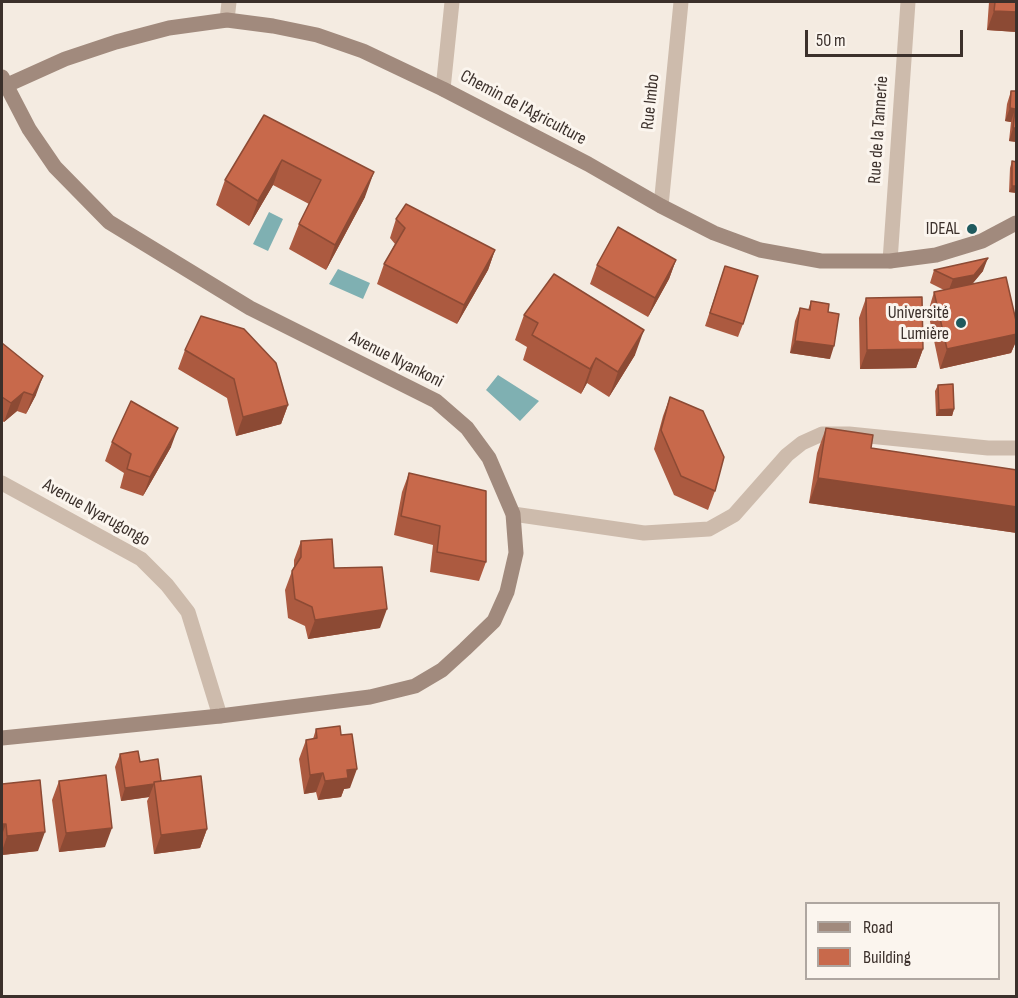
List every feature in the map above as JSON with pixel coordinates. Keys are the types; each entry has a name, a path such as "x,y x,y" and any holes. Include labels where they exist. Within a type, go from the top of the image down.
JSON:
{"street":[{"path":"227,21 229,2"},
{"path":"443,89 452,2"},
{"name":"Rue Imbo","path":"661,206 681,2"},
{"name":"Rue de la Tannerie","path":"890,261 908,2"},
{"name":"Chemin de l'Agriculture","path":"3,82 116,42 169,28 227,21 273,26 317,35 363,51 443,89 588,164 714,233 760,250 821,261 890,261 936,255 982,241 1017,223"},
{"name":"Avenue Nyankoni","path":"2,738 220,716 370,697 415,686 442,670 494,621 507,592 516,553 513,514 489,458 468,428 436,401 250,308 109,222 55,167 28,129 3,82"},
{"path":"513,514 644,533 709,529 734,515 787,455 802,443 822,434 849,434 988,448 1017,448"},
{"name":"Avenue Nyarugongo","path":"2,483 141,559 166,585 188,612 220,716"}],"water":[{"path":"269,212 283,219 268,251 253,244"},
{"path":"338,269 370,283 363,299 329,284"},
{"path":"498,375 539,401 520,421 486,390"}],"building":[{"path":"995,2 1017,2 1017,12 994,11"},
{"path":"1011,91 1017,91 1017,128 1013,128 1015,109 1010,108"},
{"path":"264,115 374,172 335,245 299,224 321,180 282,160 258,201 225,180"},
{"path":"1012,161 1017,162 1017,186 1012,186"},
{"path":"406,204 495,250 464,305 384,264 405,228 396,219"},
{"path":"618,227 676,260 655,298 597,265"},
{"path":"988,258 974,275 953,279 934,270"},
{"path":"725,266 758,276 743,324 710,313"},
{"path":"554,274 644,330 618,372 596,358 590,369 532,335 538,323 524,315"},
{"path":"1006,277 1017,334 947,349 934,292"},
{"path":"922,297 923,349 867,350 866,298"},
{"path":"811,301 829,304 828,312 839,314 834,346 795,341 800,308 810,310"},
{"path":"201,316 244,329 276,363 288,405 243,417 234,379 185,350"},
{"path":"2,343 43,376 33,395 24,392 11,403 2,397"},
{"path":"953,384 954,409 939,410 938,385"},
{"path":"670,397 703,411 724,457 715,491 681,476 661,430"},
{"path":"131,401 178,428 150,477 127,469 131,454 112,442"},
{"path":"826,428 873,435 871,448 1017,470 1017,507 818,478"},
{"path":"409,473 486,491 486,562 437,552 440,526 401,516"},
{"path":"332,539 334,568 382,567 387,609 315,620 312,607 295,599 292,571 301,557 301,541"},
{"path":"340,726 341,735 352,734 357,769 347,770 348,778 325,781 323,773 310,775 306,740 317,738 316,729"},
{"path":"138,751 140,762 158,759 161,781 125,788 120,754"},
{"path":"106,775 112,828 66,833 59,781"},
{"path":"201,776 207,829 161,835 154,782"},
{"path":"40,780 45,832 7,836 6,824 2,824 2,784"}],"place":[{"name":"IDEAL","path":"972,229"},
{"name":"Université Lumière","path":"961,323"}]}
